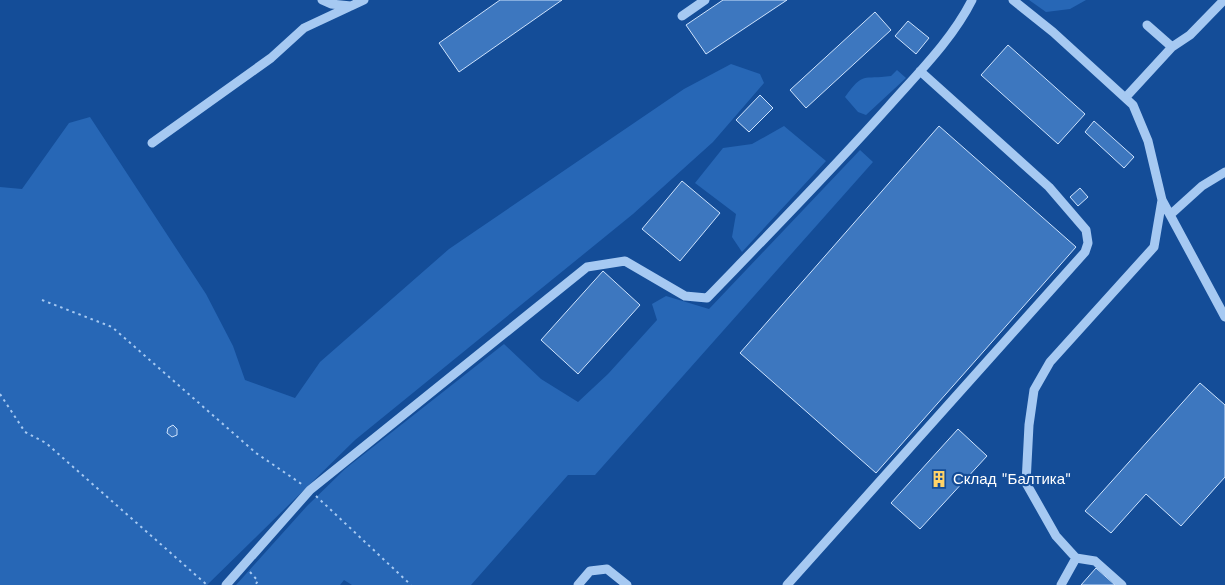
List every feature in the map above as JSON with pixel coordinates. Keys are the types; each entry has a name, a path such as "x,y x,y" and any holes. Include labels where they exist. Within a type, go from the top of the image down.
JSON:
{"street":[{"path":"322,0 330,4 354,6"},
{"path":"152,143 271,58 304,28 364,0"},
{"path":"682,16 705,0"},
{"path":"226,585 310,490 587,267 625,261 685,296 707,298 839,162 920,71 964,16 972,0"},
{"path":"1013,0 1133,105 1148,140 1162,200 1225,317"},
{"path":"1126,97 1172,47 1190,35 1224,0"},
{"path":"1147,25 1172,47"},
{"path":"787,585 1085,252 1088,242 1086,230 1049,187 920,71"},
{"path":"1170,215 1202,186 1225,172"},
{"path":"1122,585 1095,561 1076,558 1056,536 1026,483 1029,424 1034,390 1050,362 1154,247 1162,200"},
{"path":"1061,585 1076,558"},
{"path":"578,585 590,571 607,569 627,585"}],"path":[{"path":"42,300 112,327 256,453 310,490 411,585"},
{"path":"0,394 25,432 46,443 206,585"},
{"path":"244,564 258,581 255,585"}],"shaded area":[{"path":"1029,0 1086,0 1070,9 1046,12"},
{"path":"731,64 760,74 764,83 713,142 633,214 355,440 207,585 0,585 0,187 22,189 69,123 90,117 206,294 233,346 245,380 295,398 320,362 449,249 684,89"},
{"path":"897,70 906,78 866,115 858,112 845,97 860,80 891,76"},
{"path":"784,126 826,161 742,252 732,237 736,214 695,183 723,148 752,144"},
{"path":"860,150 873,162 595,475 568,475 471,585 352,585 344,580 340,585 236,585 307,506 345,469 504,344 541,379 578,402 608,374 657,320 652,304 666,296 709,309"}],"building":[{"path":"500,0 562,0 459,72 439,43"},
{"path":"723,0 787,0 706,54 686,25"},
{"path":"875,12 891,30 806,108 790,90"},
{"path":"908,21 929,38 916,54 895,36"},
{"path":"1008,45 1085,114 1058,144 981,75"},
{"path":"760,95 773,108 749,132 736,120"},
{"path":"1094,121 1134,157 1124,168 1085,132"},
{"path":"939,126 1076,247 876,473 740,353"},
{"path":"682,181 720,213 680,261 642,229"},
{"path":"1080,188 1088,197 1078,206 1070,197"},
{"path":"603,271 640,305 578,374 541,340"},
{"path":"1200,383 1225,405 1225,477 1181,526 1146,494 1111,533 1085,511"},
{"path":"173,425 177,429 177,435 172,437 167,433 168,428"},
{"name":"Склад \"Балтика\"","path":"958,429 987,456 920,529 891,503"},
{"path":"1096,568 1115,585 1081,585"}],"place":[{"name":"Склад \"Балтика\"","path":"939,479"}]}
